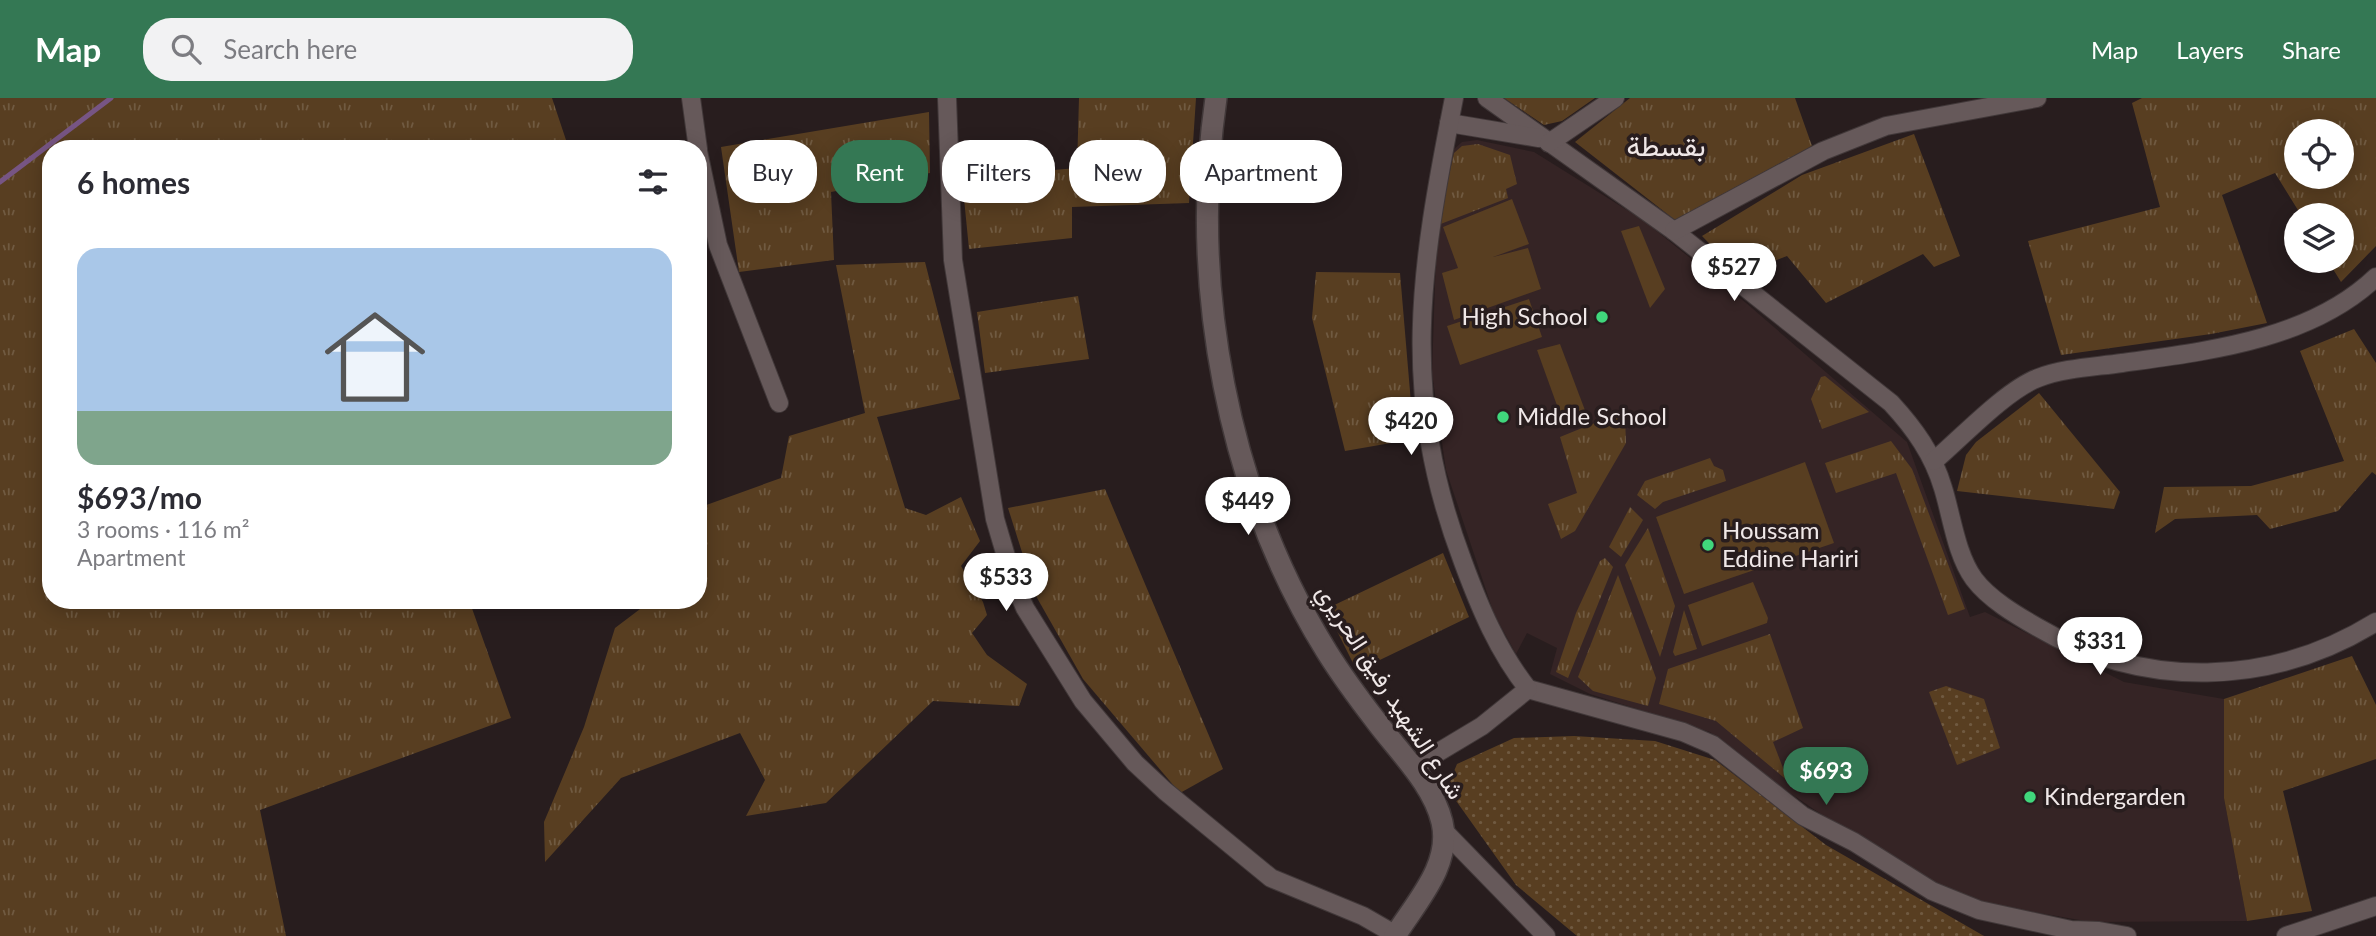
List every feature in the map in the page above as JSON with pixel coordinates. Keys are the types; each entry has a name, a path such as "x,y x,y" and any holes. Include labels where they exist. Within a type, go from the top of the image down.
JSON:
{"street":[{"path":"691,98 697,140"},
{"path":"947,98 953,260 995,519 1013,580 1025,607 1083,701 1135,763 1165,791 1271,878 1363,916 1395,935"},
{"name":"شارع الشهيد رفيق الحريري","path":"1216,98 1209,172 1209,285 1220,366 1238,440 1268,531 1302,608 1335,664 1412,768 1436,807 1443,830 1439,864 1395,935"},
{"path":"1454,98 1423,285 1420,369 1423,411 1440,494 1467,573 1505,659 1528,689 1683,732 1713,745 1803,816 1854,842 1932,891 1979,910 2071,930 2127,936"},
{"path":"1487,98 1674,231 1871,385 1909,422 1934,461 1960,546 1973,578 1993,597 2029,622 2099,656 2156,670 2232,674 2291,661 2376,622"},
{"path":"1449,123 1545,140 1615,98"},
{"path":"1674,231 1812,156 1876,129 1915,119 2037,98"},
{"path":"707,193 718,245 779,403"},
{"path":"1934,461 2012,393 2035,379 2063,371 2194,353 2260,337 2329,310 2376,277"},
{"path":"1412,768 1482,726 1528,689"},
{"path":"1443,830 1546,936"},
{"path":"2286,936 2376,906"}],"shaded area":[{"name":"Houssam Eddine Hariri","path":"1477,140 1534,152 1643,220 1746,303 1907,442 1970,617 1985,612 2124,682 2224,699 2224,798 2247,921 2091,922 1963,900 1852,835 1750,766 1710,732 1590,694 1550,674 1557,648 1527,633 1516,654 1494,614 1446,470 1432,373 1437,225 1452,151 1462,142"}],"green space":[{"path":"0,98 552,98 566,140 42,140 42,609 472,609 511,718 260,810 286,936 0,936"},
{"path":"1079,98 1196,98 1193,140 1180,140 1180,203 1189,203 1072,207 1072,238 969,249 964,203 1055,203 1055,170 1069,169 1069,203 1166,203 1166,140 1078,140"},
{"path":"1504,98 1595,98 1562,121 1544,125"},
{"path":"1630,98 1795,98 1812,146 1675,220 1575,142"},
{"path":"2142,98 2376,98 2376,246 2354,269 2354,203 2294,203 2285,189 2354,189 2354,119 2284,119 2284,188 2275,173 2222,195 2267,323 2211,334 2061,355 2028,241 2160,207 2132,103"},
{"path":"929,112 930,173 928,140 831,140 834,260 739,272 729,203 817,203 817,140 763,140"},
{"path":"1914,134 1960,256 1934,267 1923,254 1826,303 1787,256 1739,274 1702,236 1802,175"},
{"path":"1478,144 1510,155 1517,184 1506,189 1508,198 1438,225 1454,153 1462,146"},
{"path":"728,146 728,196 721,147"},
{"path":"1512,199 1529,244 1493,257 1528,248 1541,289 1454,320 1442,273 1458,268 1443,227"},
{"path":"1639,226 1665,289 1650,308 1621,231"},
{"path":"925,262 960,399 877,417 905,508 926,515 961,497 980,541 961,566 983,602 987,615 972,633 987,655 1027,684 1019,706 933,701 826,803 746,816 765,780 740,733 621,778 545,862 544,822 584,727 615,628 640,609 707,609 707,505 781,478 789,436 865,413 836,265"},
{"path":"1316,272 1400,273 1414,439 1345,451 1312,318"},
{"path":"2335,273 2350,273 2341,282"},
{"path":"1078,296 1089,359 985,373 977,312"},
{"path":"1529,299 1542,337 1460,365 1447,326"},
{"path":"2354,329 2376,363 2376,475 2372,472 2338,511 2270,529 2257,515 2175,519 2155,533 2164,487 2251,486 2344,461 2300,351"},
{"path":"1560,344 1586,413 1563,422 1537,350"},
{"path":"1825,376 1869,412 1822,429 1811,399 1821,377"},
{"path":"2039,393 2120,492 2114,509 1957,491 1966,455 1976,442"},
{"path":"1619,413 1625,417 1626,443 1575,531 1561,539 1548,504 1577,493 1560,437"},
{"path":"1891,441 1912,469 1965,609 1948,615 1896,473 1836,493 1825,463"},
{"path":"1710,458 1714,466 1723,470 1726,481 1663,502 1655,509 1637,495 1645,481"},
{"path":"1805,462 1834,543 1684,594 1656,517"},
{"path":"1105,489 1223,769 1180,793 1083,679 1036,596 1008,508"},
{"path":"1630,507 1643,520 1621,557 1609,547"},
{"path":"1648,528 1675,606 1660,657 1625,565"},
{"path":"1443,553 1469,617 1357,671 1326,609"},
{"path":"1605,558 1613,567 1568,678 1556,672 1576,613 1600,561"},
{"path":"1618,575 1656,678 1648,706 1593,691 1578,677"},
{"path":"1753,582 1768,618 1767,623 1702,646 1688,605"},
{"path":"1684,610 1697,649 1675,656 1673,652"},
{"path":"1770,634 1803,728 1773,742 1788,781 1716,721 1659,704 1668,669"},
{"path":"2352,656 2376,705 2376,759 2283,791 2312,911 2247,921 2224,798 2224,699"},
{"path":"1946,686 1984,699 2000,748 1957,765 1929,692"},
{"path":"1574,736 1655,741 1715,760 1826,845 1984,936 1577,936 1516,885 1447,788 1457,764 1514,738"}],"waterway":[{"path":"56,140 111,98"},
{"path":"0,182 42,150"}],"place":[{"name":"High School","path":"1602,317"},
{"name":"Middle School","path":"1503,417"},
{"name":"Houssam Eddine Hariri","path":"1708,545"},
{"name":"Kindergarden","path":"2030,797"}],"district":[{"name":"بقسطة","path":"1666,146"}]}
